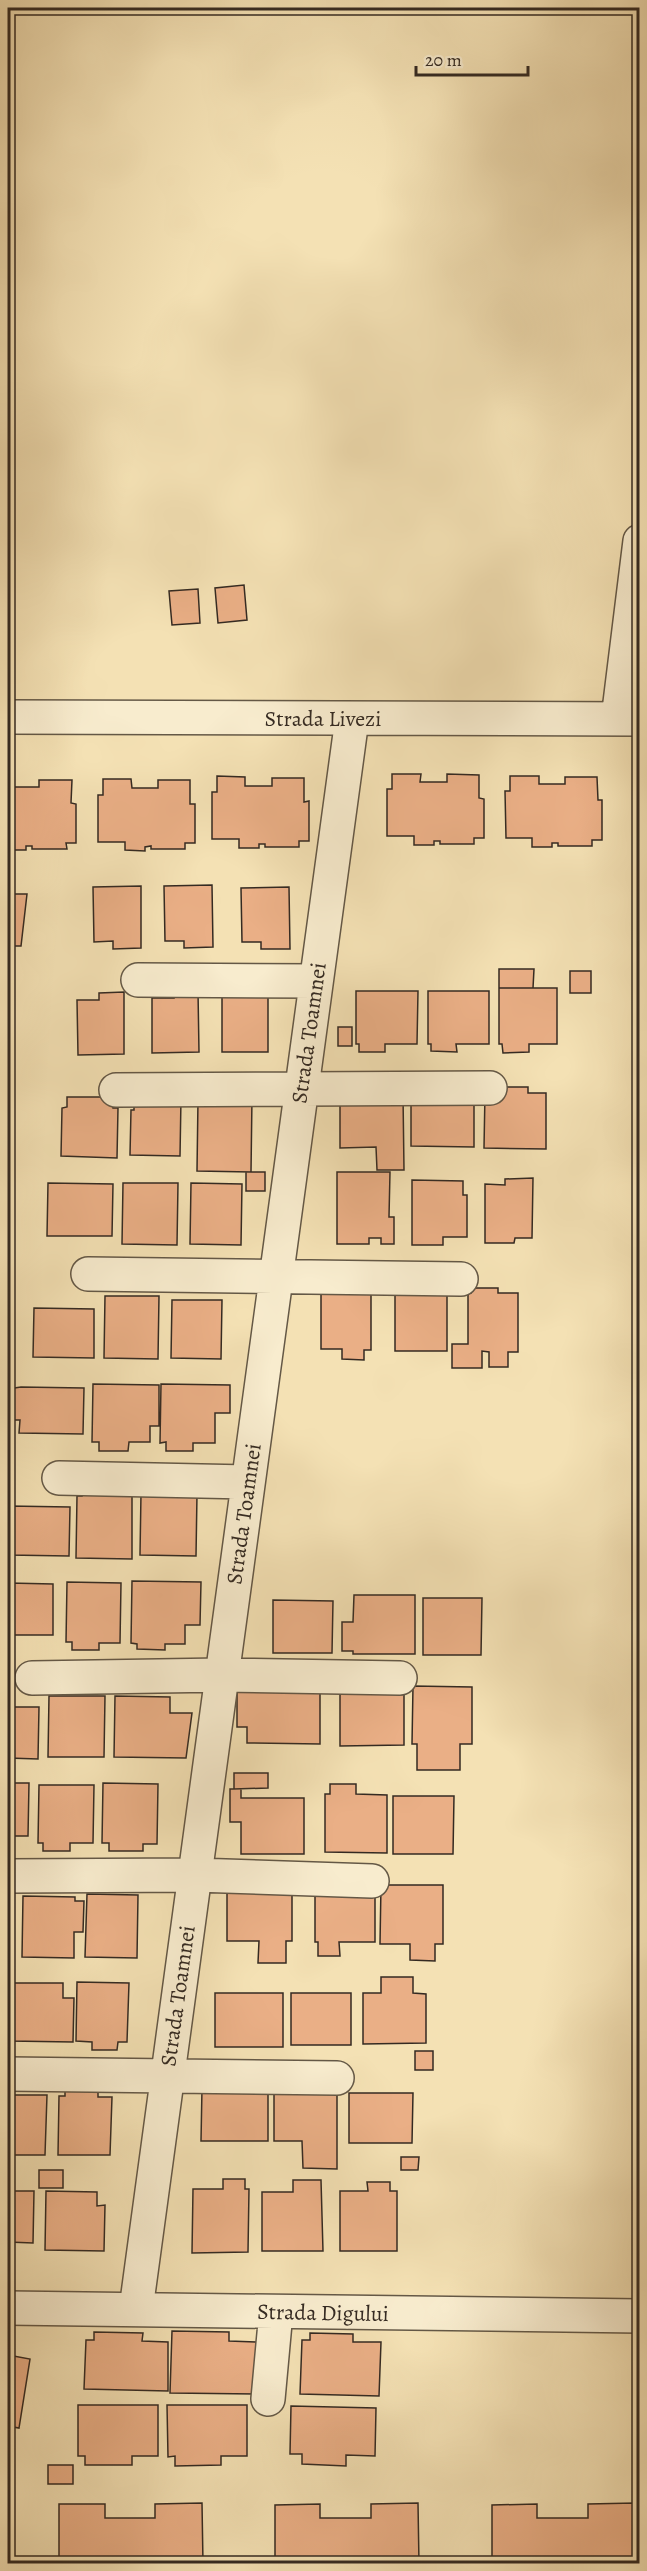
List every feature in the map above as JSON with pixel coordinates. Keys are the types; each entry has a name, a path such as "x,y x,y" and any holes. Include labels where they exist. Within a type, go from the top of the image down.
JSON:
{"street":[{"path":"628,719 639,541"},
{"name":"Strada Livezi","path":"8,717 628,719"},
{"name":"Strada Toamnei","path":"136,2309 352,719"},
{"path":"138,980 316,981"},
{"path":"116,1090 490,1088"},
{"path":"88,1274 461,1279"},
{"path":"59,1478 248,1482"},
{"path":"32,1678 222,1675 400,1678"},
{"path":"8,1876 195,1875 372,1881"},
{"path":"8,2074 338,2078"},
{"name":"Strada Digului","path":"8,2308 639,2316"},
{"path":"268,2399 276,2312"}],"building":[{"path":"244,585 247,620 218,623 215,588"},
{"path":"198,589 200,623 172,625 169,591"},
{"path":"392,774 421,774 420,782 447,782 447,774 479,775 479,798 484,799 484,838 474,838 474,844 440,844 440,841 434,841 434,845 414,845 414,836 387,836 387,789 392,789"},
{"path":"217,776 245,777 245,786 272,786 272,778 304,778 304,802 309,801 309,841 299,841 299,847 265,847 265,844 259,844 259,848 239,848 239,839 212,839 212,792 217,792"},
{"path":"510,776 539,776 539,784 565,784 565,777 597,777 598,800 602,800 602,840 592,840 592,846 558,846 558,843 552,843 552,847 532,847 532,838 506,838 505,791 510,791"},
{"path":"8,779 13,779 13,787 39,787 39,780 72,780 71,803 76,804 76,843 66,843 67,849 32,849 32,846 26,846 26,850 8,850"},
{"path":"103,779 131,779 132,788 158,788 158,780 190,780 190,804 195,804 195,843 185,843 185,849 151,849 151,846 145,847 145,851 125,850 125,842 98,842 98,795 103,795"},
{"path":"212,885 213,947 184,948 184,941 165,941 164,886"},
{"path":"141,886 141,948 113,949 113,941 94,942 93,887"},
{"path":"289,887 290,949 261,949 261,942 242,942 241,888"},
{"path":"8,894 27,894 21,946 8,946"},
{"path":"499,969 534,969 533,988 499,988"},
{"path":"570,971 591,971 591,993 570,993"},
{"path":"499,988 557,988 557,1044 529,1044 529,1052 503,1053 502,1044 499,1044"},
{"path":"243,990 268,990 268,1052 222,1052 222,997 243,997"},
{"path":"173,991 198,991 199,1052 152,1053 152,998 174,998"},
{"path":"356,991 418,991 417,1044 385,1044 385,1052 359,1052 359,1044 356,1044"},
{"path":"428,991 489,991 489,1044 456,1044 457,1052 431,1051 431,1044 428,1044"},
{"path":"124,992 124,1054 78,1055 77,1000 99,1000 99,993"},
{"path":"338,1027 352,1027 352,1046 338,1046"},
{"path":"499,1087 528,1087 528,1093 546,1093 546,1149 484,1148 485,1093"},
{"path":"474,1094 474,1147 411,1146 411,1095"},
{"path":"340,1095 403,1095 404,1170 377,1170 376,1147 340,1148"},
{"path":"67,1097 112,1097 113,1108 118,1108 117,1158 61,1156 62,1108 67,1107"},
{"path":"134,1097 181,1098 180,1156 130,1155 131,1110 134,1110"},
{"path":"252,1097 251,1172 197,1171 198,1100"},
{"path":"246,1172 265,1172 265,1191 246,1191"},
{"path":"337,1172 390,1172 389,1217 394,1217 394,1244 381,1244 381,1238 369,1238 369,1244 337,1244"},
{"path":"533,1178 532,1238 515,1238 514,1243 485,1243 485,1184 505,1185 505,1179"},
{"path":"412,1180 463,1181 463,1195 467,1195 467,1237 443,1237 443,1245 412,1245"},
{"path":"48,1183 113,1184 112,1236 47,1236"},
{"path":"123,1183 178,1183 177,1245 122,1244"},
{"path":"191,1183 242,1184 241,1245 190,1244"},
{"path":"8,1271 12,1271 11,1295 8,1295"},
{"path":"472,1288 498,1288 498,1293 518,1293 518,1352 508,1352 508,1367 489,1367 489,1352 482,1351 482,1368 452,1368 452,1344 468,1344 468,1293 471,1293"},
{"path":"321,1291 371,1291 371,1350 364,1350 364,1360 342,1359 342,1349 321,1349"},
{"path":"395,1292 447,1292 447,1351 395,1351"},
{"path":"105,1296 159,1296 158,1359 104,1358"},
{"path":"172,1300 222,1300 221,1359 171,1358"},
{"path":"34,1308 94,1309 94,1358 33,1357"},
{"path":"93,1384 159,1385 159,1426 150,1426 150,1442 129,1442 128,1451 99,1451 99,1442 92,1442"},
{"path":"161,1384 230,1385 230,1413 215,1413 215,1443 193,1443 193,1451 166,1451 166,1442 160,1443"},
{"path":"21,1387 84,1388 83,1434 19,1433 20,1420 8,1420 8,1389"},
{"path":"82,1489 112,1490 112,1496 132,1496 132,1559 76,1558 77,1496 82,1496"},
{"path":"141,1493 197,1494 196,1556 140,1555"},
{"path":"8,1506 70,1507 69,1556 8,1555"},
{"path":"132,1581 201,1582 200,1625 185,1625 185,1644 165,1644 165,1650 137,1649 137,1644 131,1643"},
{"path":"67,1582 121,1583 120,1643 99,1643 99,1650 72,1650 72,1642 66,1642"},
{"path":"8,1583 53,1584 53,1635 8,1635"},
{"path":"354,1595 415,1595 415,1654 353,1654 353,1651 342,1651 342,1622 353,1622"},
{"path":"423,1598 482,1598 481,1655 423,1655"},
{"path":"273,1600 333,1601 332,1653 273,1653"},
{"path":"413,1686 472,1687 472,1744 460,1744 460,1770 417,1770 417,1744 412,1744"},
{"path":"237,1688 320,1688 320,1744 247,1743 247,1727 237,1727"},
{"path":"340,1688 404,1689 404,1745 340,1746"},
{"path":"49,1696 105,1696 104,1757 48,1757"},
{"path":"115,1696 170,1697 170,1713 192,1713 186,1758 114,1757"},
{"path":"8,1707 39,1707 38,1759 8,1758"},
{"path":"234,1773 268,1773 268,1788 234,1789"},
{"path":"8,1783 29,1783 28,1836 8,1836"},
{"path":"103,1783 158,1784 157,1844 143,1844 143,1851 109,1851 109,1843 102,1843"},
{"path":"330,1784 356,1784 356,1794 387,1795 387,1853 325,1852 325,1794 330,1794"},
{"path":"39,1785 94,1785 93,1843 70,1843 70,1851 43,1851 43,1843 38,1843"},
{"path":"230,1789 241,1789 241,1798 304,1798 304,1854 241,1854 241,1822 230,1822"},
{"path":"393,1796 454,1796 453,1854 393,1854"},
{"path":"227,1885 292,1886 292,1941 286,1941 286,1963 258,1963 259,1941 227,1941"},
{"path":"315,1885 375,1885 375,1942 339,1942 340,1956 318,1956 318,1942 315,1942"},
{"path":"381,1885 443,1885 443,1944 435,1944 435,1961 410,1960 410,1944 380,1944"},
{"path":"87,1894 138,1895 137,1958 85,1957"},
{"path":"23,1896 75,1897 75,1901 84,1901 83,1932 74,1932 74,1958 22,1957"},
{"path":"8,1905 11,1905 10,1958 8,1958"},
{"path":"381,1977 413,1977 413,1993 426,1994 426,2043 363,2044 363,1993 381,1993"},
{"path":"77,1982 129,1983 127,2042 118,2042 117,2050 92,2050 92,2042 76,2041"},
{"path":"10,1983 63,1983 63,1998 74,1998 73,2042 9,2041"},
{"path":"215,1993 283,1993 283,2047 215,2047"},
{"path":"291,1993 351,1993 351,2045 291,2045"},
{"path":"415,2051 433,2051 433,2070 415,2070"},
{"path":"202,2088 268,2088 268,2141 201,2141"},
{"path":"65,2089 98,2089 98,2097 112,2097 110,2155 58,2155 59,2096 65,2096"},
{"path":"274,2089 337,2089 337,2169 303,2168 302,2141 274,2141"},
{"path":"349,2093 413,2093 412,2143 349,2143"},
{"path":"8,2095 47,2095 45,2155 8,2155"},
{"path":"401,2157 419,2157 418,2170 401,2170"},
{"path":"39,2170 63,2170 63,2188 39,2188"},
{"path":"223,2179 245,2179 245,2189 249,2189 248,2252 192,2253 193,2189 223,2189"},
{"path":"293,2180 321,2180 323,2251 262,2251 262,2192 293,2192"},
{"path":"367,2182 390,2182 390,2191 397,2191 397,2251 340,2251 340,2191 368,2191"},
{"path":"8,2191 34,2191 33,2243 8,2242"},
{"path":"46,2191 97,2192 97,2206 105,2205 104,2251 45,2250"},
{"path":"172,2331 229,2332 229,2341 257,2342 256,2394 170,2393"},
{"path":"94,2332 143,2333 142,2341 168,2342 168,2391 84,2389 86,2340 94,2340"},
{"path":"310,2333 353,2334 353,2342 381,2342 379,2396 300,2394 302,2340 310,2340"},
{"path":"8,2355 30,2359 19,2428 8,2426"},
{"path":"78,2405 158,2405 158,2456 132,2456 132,2465 85,2465 85,2456 78,2456"},
{"path":"167,2405 247,2405 247,2456 221,2456 221,2465 175,2466 175,2456 168,2457"},
{"path":"291,2406 376,2408 375,2456 346,2455 346,2466 302,2464 302,2454 290,2454"},
{"path":"48,2465 73,2465 73,2484 48,2484"},
{"path":"202,2503 203,2564 59,2564 59,2504 105,2504 105,2518 155,2518 155,2504"},
{"path":"418,2503 419,2564 275,2564 275,2505 320,2504 320,2518 371,2518 371,2504"},
{"path":"635,2503 636,2564 492,2564 492,2505 537,2504 537,2518 588,2518 588,2504"}]}
